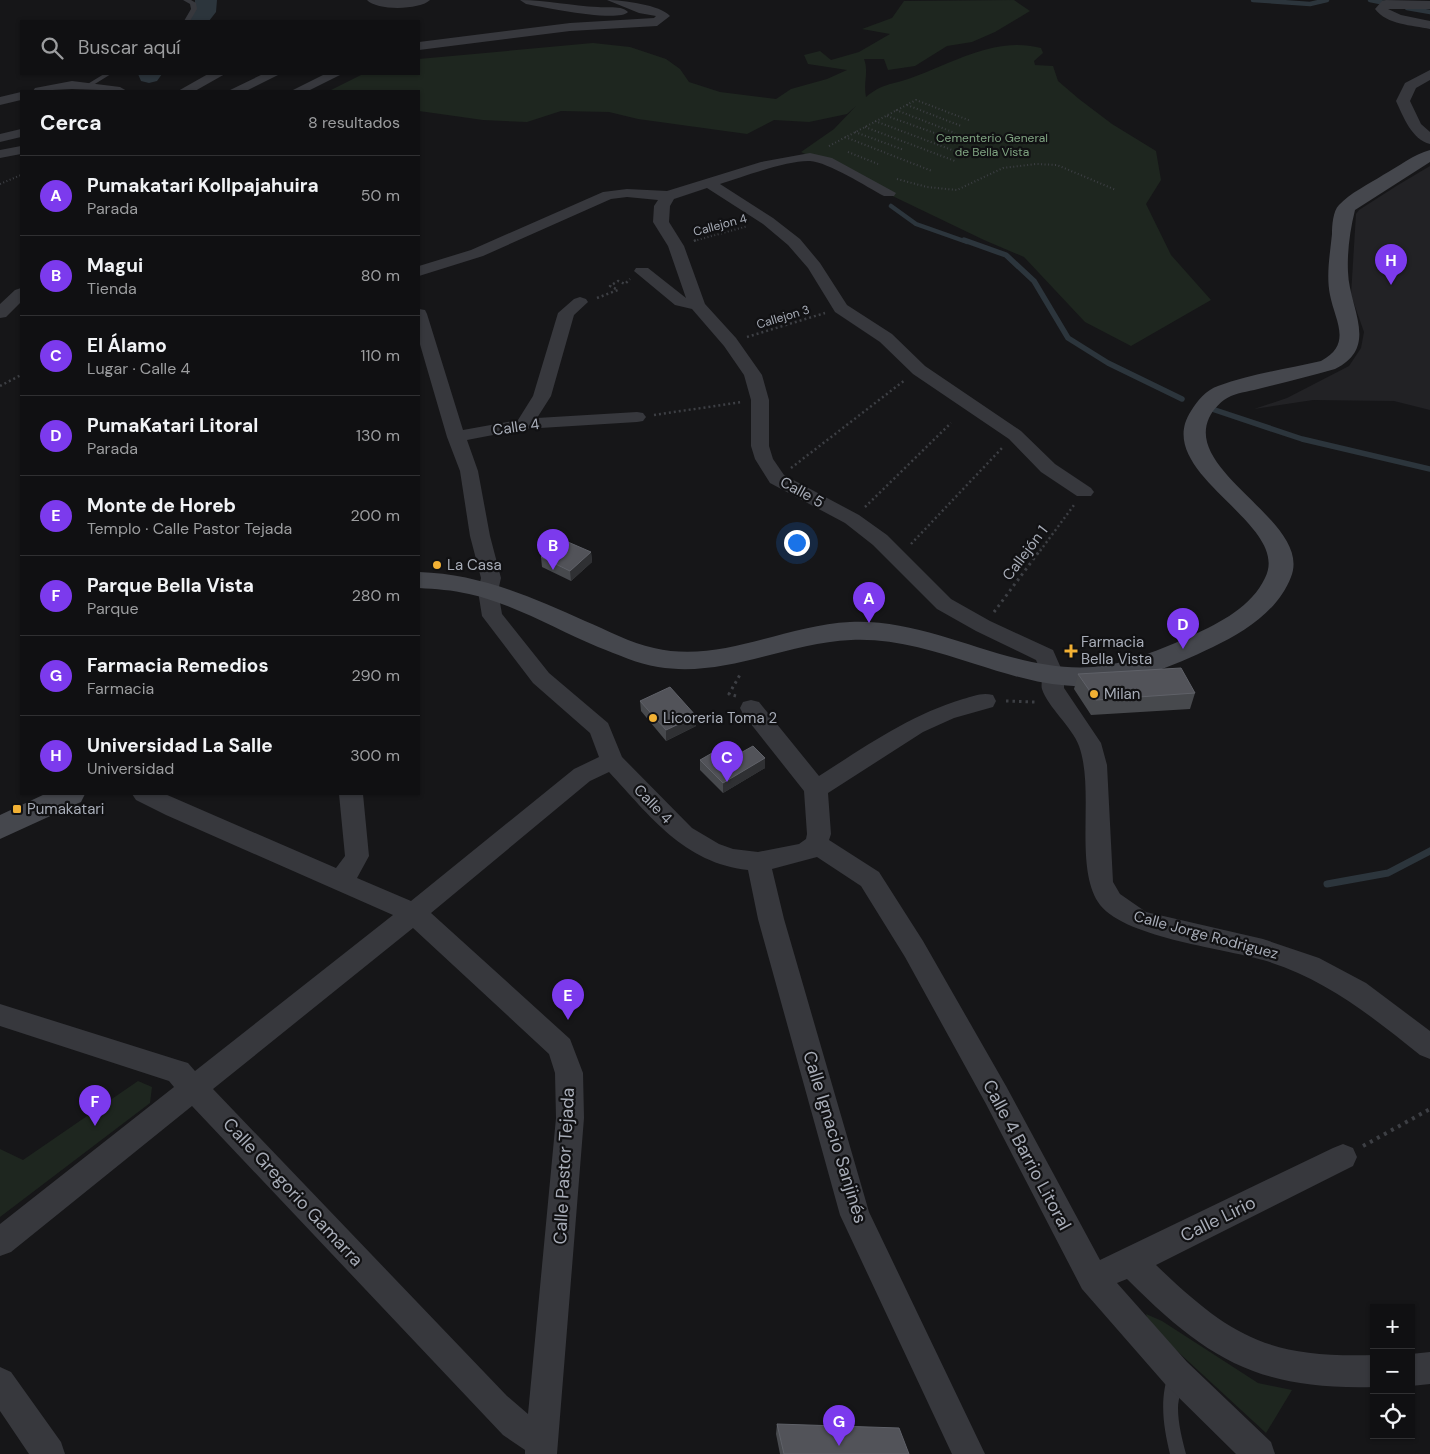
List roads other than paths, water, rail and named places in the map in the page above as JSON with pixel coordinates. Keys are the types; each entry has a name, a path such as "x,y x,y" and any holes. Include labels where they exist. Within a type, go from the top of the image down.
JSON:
{"main road":[{"path":"420,580 458,584 518,599 598,637 655,658 706,661 811,636 850,631 889,633 926,639 1024,669 1053,675 1100,675 1129,669 1183,650 1242,620 1278,585 1282,562 1277,546 1263,525 1224,488 1207,466 1195,443 1196,422 1210,400 1224,391 1328,365 1343,355 1347,349 1350,334 1349,322 1340,295 1338,272 1342,224 1346,208 1375,188 1430,156"},
{"path":"0,828 70,795"}],"street":[{"path":"373,0 380,3 396,4 424,0"},
{"path":"420,46 570,27 657,22 664,16 657,11 578,10 526,0"},
{"path":"613,0 643,10"},
{"path":"1430,5 1386,4 1381,8 1384,12 1430,25"},
{"path":"1430,74 1410,86 1403,101 1415,126 1430,140"},
{"path":"187,90 216,75"},
{"path":"237,90 271,75"},
{"path":"300,90 333,75"},
{"path":"44,90 60,86 109,90"},
{"path":"0,101 20,96"},
{"path":"0,138 20,133"},
{"path":"0,154 20,150"},
{"path":"421,269 477,253 608,195 627,193 668,196 766,165 810,157 827,161 888,194"},
{"path":"710,184 768,221 794,242 814,266 841,308 886,338 919,370 1015,435 1048,468 1084,492"},
{"name":"Calle 5","path":"668,196 662,206 661,222 676,246 697,305 730,342 753,375 760,400 760,446 764,459 777,479 852,519 880,540 896,559 944,604 984,626 1045,655 1053,675"},
{"path":"642,271 681,302 697,305"},
{"path":"0,313 20,295"},
{"path":"524,424 542,396 566,313 580,302"},
{"name":"Calle 4","path":"420,317 456,437 469,471 480,536 491,578 488,591 492,616 542,678 600,729 612,761 684,835 710,851 732,859 758,862 806,852 816,844"},
{"name":"Calle 4","path":"456,437 524,424 636,417"},
{"name":"Calle Jorge Rodriguez","path":"1053,675 1053,688 1090,743 1095,765 1101,882 1105,895 1112,903 1121,911 1141,921 1282,955 1309,965 1355,989 1430,1047"},
{"path":"816,789 916,726 947,712 985,701"},
{"path":"751,708 816,789 819,834 816,844"},
{"path":"0,1242 414,913 582,775 612,761"},
{"name":"Calle Pastor Tejada","path":"146,795 174,809 414,913 560,1047 569,1073 570,1118 561,1240 541,1448"},
{"path":"340,880 353,866 357,856 351,795"},
{"name":"Calle 4 Barrio Litoral","path":"816,844 870,879 914,949 996,1095 1092,1278 1176,1373 1259,1454"},
{"name":"Calle Ignacio Sanjinés","path":"758,862 771,919 855,1215 969,1454"},
{"name":"Calle Gregorio Gamarra","path":"0,1015 178,1072 195,1087 496,1407 541,1448"},
{"name":"Calle Lirio","path":"1092,1278 1131,1262 1343,1158"},
{"path":"1131,1262 1195,1322 1238,1348 1278,1364 1342,1372 1370,1371"},
{"path":"1415,1370 1430,1368"},
{"path":"0,1383 49,1454"}],"lane":[{"path":"186,0 194,3 194,10 188,20"},
{"path":"86,88 106,75"},
{"path":"1176,1373 1169,1397 1168,1418 1178,1454"}],"waterway":[{"path":"198,20 205,12 206,0"},
{"path":"1253,0 1310,4 1327,0"},
{"path":"1370,0 1390,4"},
{"path":"1407,8 1430,12"},
{"path":"891,206 916,224 967,242"},
{"path":"964,240 1006,255 1034,281 1068,338 1108,363 1182,399"},
{"path":"1209,408 1302,439 1430,469"},
{"path":"1327,884 1388,873 1430,851"}],"place":[{"name":"Universidad La Salle","path":"1391,285"},
{"name":"La Casa","path":"437,565"},
{"name":"Magui","path":"553,570"},
{"name":"Pumakatari Kollpajahuira","path":"869,623"},
{"name":"PumaKatari Litoral","path":"1183,649"},
{"name":"Farmacia Bella Vista","path":"1071,651"},
{"name":"Milan","path":"1094,694"},
{"name":"Licoreria Toma 2","path":"653,718"},
{"name":"El Álamo","path":"727,782"},
{"name":"Pumakatari","path":"17,809"},
{"name":"Monte de Horeb","path":"568,1020"},
{"name":"Parque Bella Vista","path":"95,1126"},
{"name":"Farmacia Remedios","path":"839,1446"}],"park label":[{"name":"Cementerio General de Bella Vista","path":"992,145"}]}
